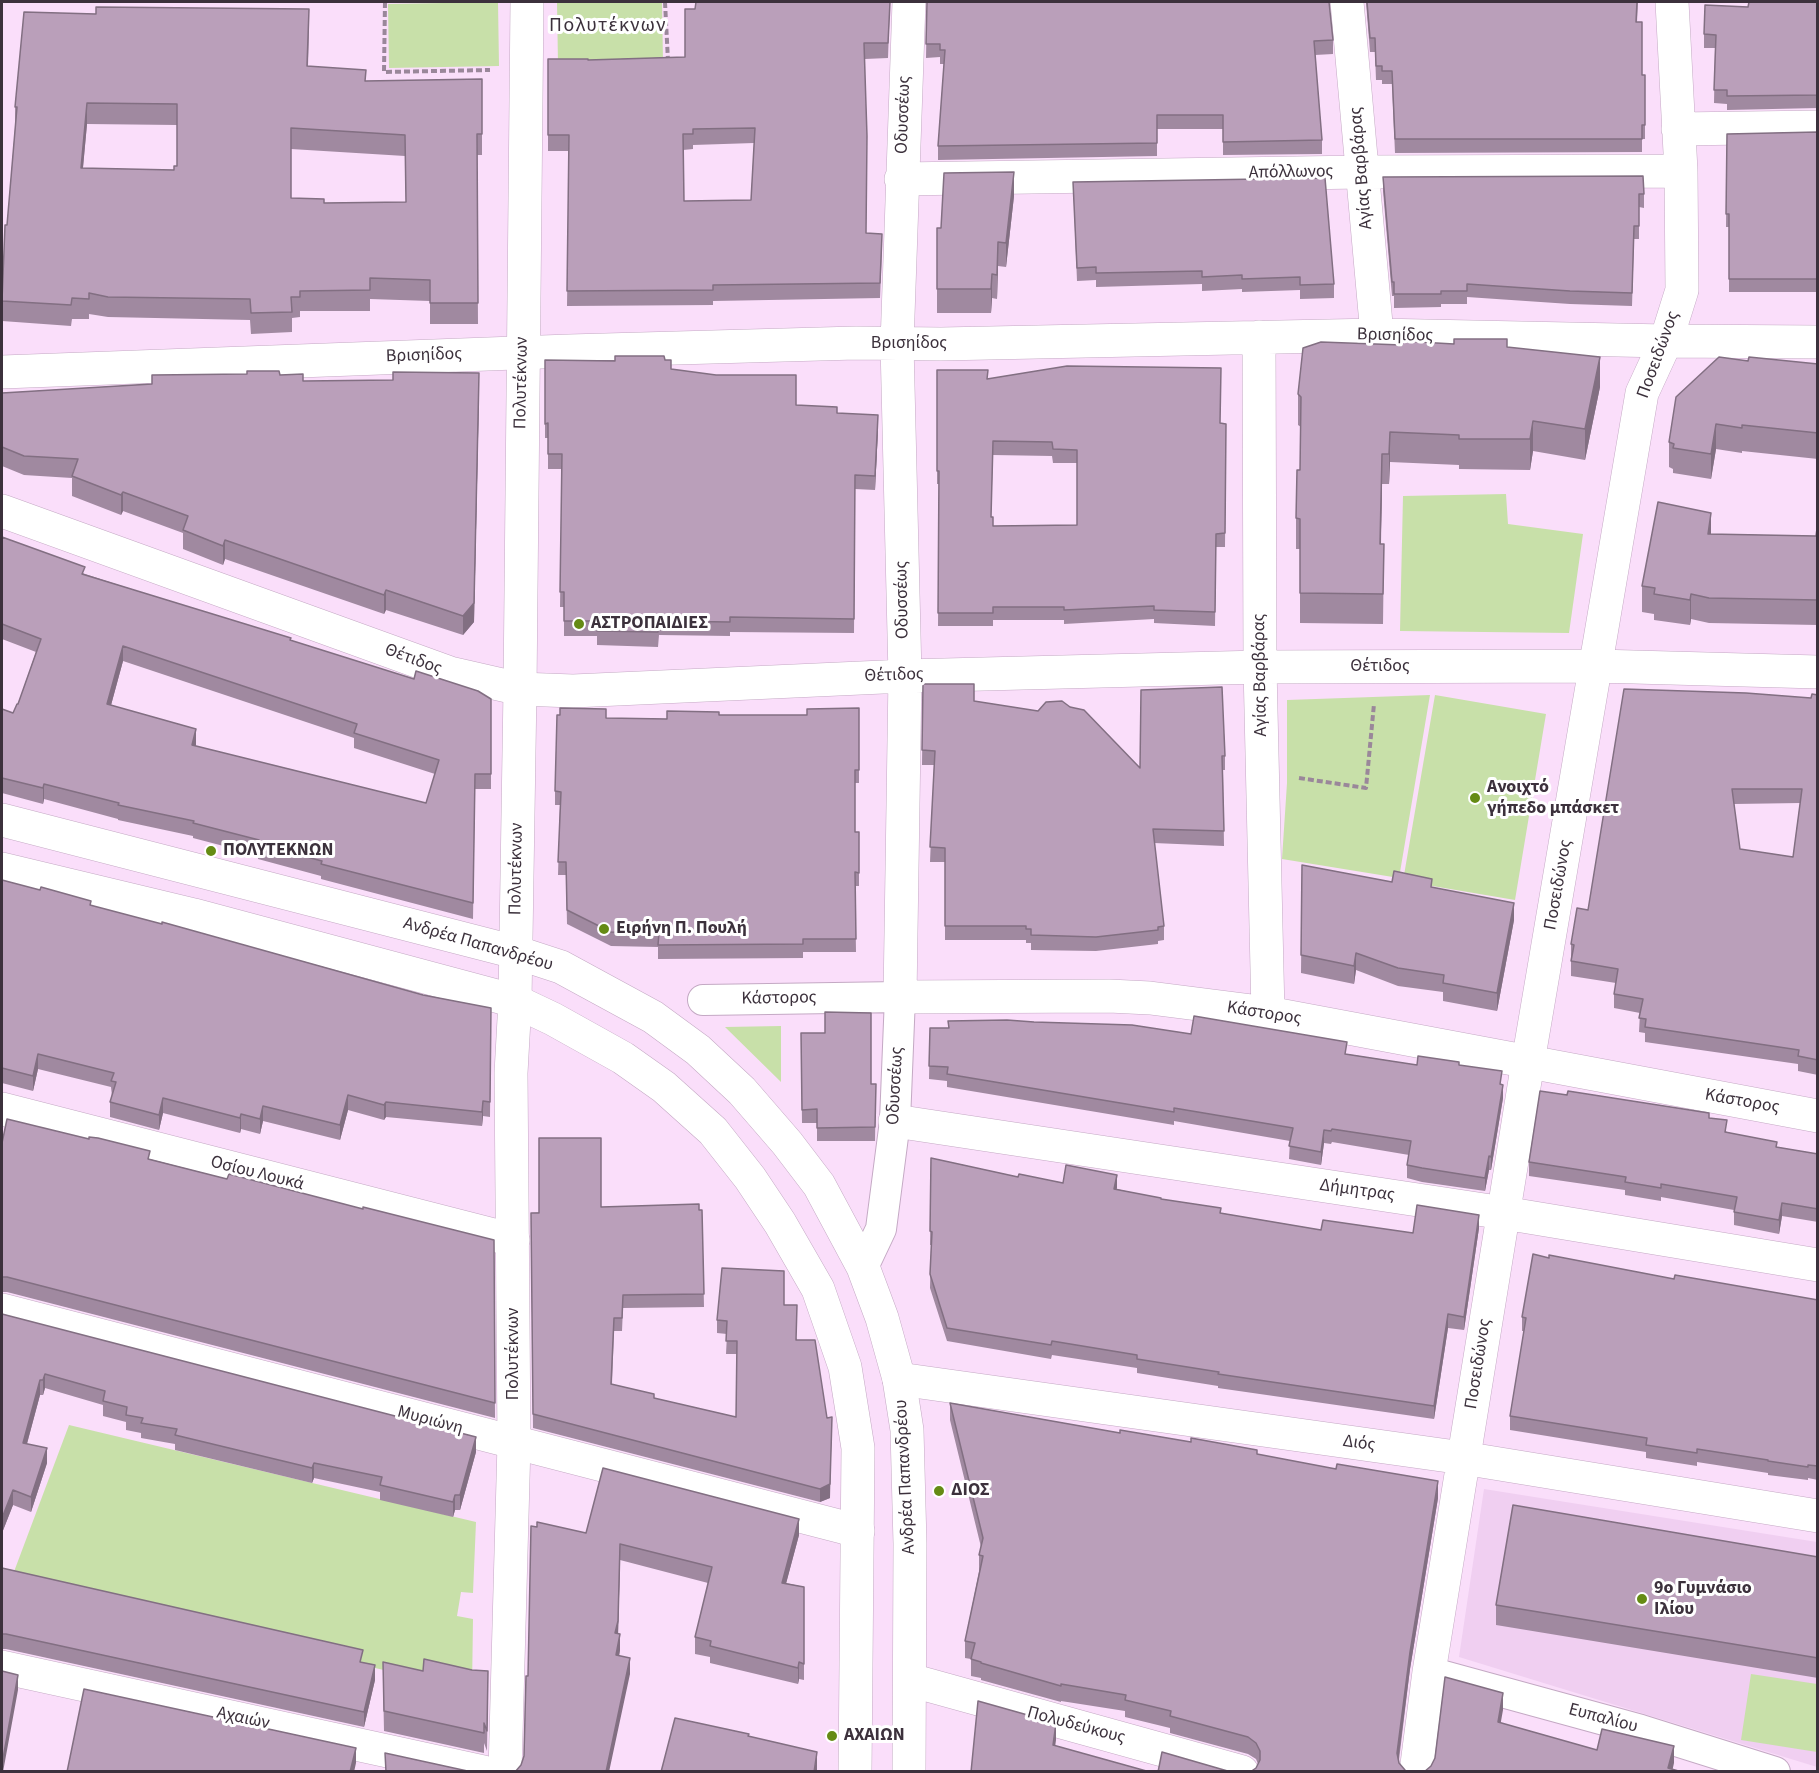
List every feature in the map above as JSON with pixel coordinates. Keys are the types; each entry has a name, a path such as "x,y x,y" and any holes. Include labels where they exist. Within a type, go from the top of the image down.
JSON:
{"street":[{"name":"Πολυτέκνων","path":"505,1772 514,1443 512,1073 520,689 527,2"},
{"name":"Οδυσσέως","path":"863,1267 881,1229 895,1121 900,998 905,676 897,344 909,2"},
{"name":"Αγίας Βαρβάρας","path":"1347,2 1377,335"},
{"name":"Ποσειδώνος","path":"1416,1772 1429,1672 1463,1458 1642,393 1666,341 1682,290 1681,171 1672,2"},
{"path":"1678,129 1818,127"},
{"name":"Απόλλωνος","path":"902,179 1362,172 1681,171"},
{"name":"Βρισηίδος","path":"2,372 522,352 856,343 965,344 1377,335 1818,342"},
{"name":"Αγίας Βαρβάρας","path":"1260,337 1260,667 1268,1013"},
{"name":"Θέτιδος","path":"2,511 450,673 520,689 573,691 905,676 1260,667 1596,666 1818,672"},
{"name":"Ανδρέα Παπανδρέου","path":"2,820 515,952 561,968 653,1017 698,1050 742,1091 787,1143 819,1185 863,1267 882,1318 899,1379 907,1430 909,1490 909,1772"},
{"path":"2,869 194,915 514,1001 553,1019 623,1058 664,1087 713,1131 750,1178 780,1222 818,1289 845,1367 858,1448 855,1772"},
{"name":"Κάστορος","path":"703,1000 1109,996 1150,998 1268,1013 1818,1116"},
{"name":"Οσίου Λουκά","path":"2,1108 513,1240"},
{"name":"Δήμητρας","path":"895,1121 1504,1213 1818,1265"},
{"name":"Μυριώνη","path":"2,1310 858,1531"},
{"name":"Διός","path":"899,1379 1463,1458 1818,1516"},
{"name":"Αχαιών","path":"2,1668 484,1772"},
{"name":"Ευπαλίου","path":"1429,1672 1641,1730 1775,1772"},
{"name":"Πολυδεύκους","path":"910,1680 1242,1772"}],"path":[{"path":"385,2 384,72 528,69"},
{"path":"665,2 669,67"},
{"path":"1308,779 1366,788 1378,668"}],"shaded area":[{"name":"9ο Γυμνάσιο Ιλίου","path":"1484,1489 1817,1542 1817,1767 1459,1657"}],"green space":[{"path":"498,2 499,66 389,68 388,4"},
{"path":"557,2 662,2 663,62 558,65"},
{"path":"1506,494 1508,524 1583,534 1569,633 1400,631 1403,496"},
{"path":"1430,695 1399,878 1282,859 1287,783 1287,700"},
{"name":"Ανοιχτό γήπεδο μπάσκετ","path":"1435,695 1546,714 1515,900 1403,881"},
{"path":"781,1026 781,1082 725,1027"},
{"path":"69,1425 476,1522 473,1593 461,1592 457,1616 473,1619 472,1690 9,1585"},
{"path":"1751,1674 1817,1684 1817,1752 1741,1740"}],"building":[{"path":"696,2 890,2 888,43 864,43 867,136 866,233 882,234 880,283 713,285 713,290 567,291 569,135 548,135 548,59 685,57 685,9 695,9","holes":["755,128 751,200 684,201 683,134 693,134 693,129"]},
{"path":"927,2 1329,2 1333,40 1314,41 1322,140 1223,142 1223,115 1157,115 1157,143 938,146 945,50 940,50 940,44 926,44"},
{"path":"1367,2 1637,2 1636,22 1642,22 1642,75 1645,75 1645,125 1642,125 1642,139 1395,139 1392,71 1382,71 1382,66 1376,66 1375,38 1370,38"},
{"path":"1749,2 1818,2 1818,95 1727,96 1727,90 1714,90 1716,35 1704,34 1705,5 1748,7"},
{"path":"96,7 309,9 307,66 366,70 365,81 482,79 482,134 477,134 478,303 430,303 430,280 370,278 370,290 300,291 300,297 291,297 292,312 251,313 250,299 108,297 89,293 89,299 72,298 71,305 2,301 5,225 7,225 24,12 96,14","holes":["87,103 177,104 177,166 174,166 174,170 81,168","291,128 405,135 406,202 324,203 324,199 291,198"]},
{"path":"1818,132 1818,279 1729,279 1729,214 1726,214 1727,134"},
{"path":"1014,172 1006,243 998,242 997,275 992,274 991,289 937,289 937,228 941,228 944,173"},
{"path":"1643,176 1644,194 1639,194 1639,226 1634,226 1632,293 1467,284 1467,291 1441,291 1441,294 1394,294 1383,177"},
{"path":"1325,178 1334,284 1300,285 1300,277 1242,279 1242,275 1202,277 1202,271 1096,273 1096,267 1077,268 1073,182"},
{"path":"1454,339 1507,339 1507,347 1600,357 1585,429 1533,421 1530,439 1459,439 1459,435 1390,432 1389,454 1382,454 1380,544 1384,544 1383,594 1300,593 1300,519 1296,518 1297,470 1300,470 1301,397 1298,394 1303,348 1321,342 1402,345 1402,341 1454,344"},
{"path":"615,356 664,356 665,360 671,360 671,369 716,375 796,375 796,405 837,407 837,413 878,415 875,476 855,475 854,619 730,617 730,622 659,621 658,632 597,631 597,621 564,621 564,592 560,592 562,454 548,454 548,423 545,424 545,360 615,361"},
{"path":"1719,357 1748,361 1749,357 1818,364 1818,433 1716,424 1711,454 1673,448 1674,444 1669,442 1676,397"},
{"path":"1067,366 1221,368 1220,423 1226,424 1225,533 1216,534 1215,612 1154,610 1154,606 1064,610 1064,607 993,607 993,613 938,613 937,370 988,370 987,379","holes":["993,441 1052,442 1053,449 1077,450 1077,525 993,526 993,517 991,517"]},
{"path":"247,371 279,371 280,375 303,374 303,381 393,380 393,372 479,373 474,603 463,616 386,590 384,595 225,540 223,546 183,530 188,516 123,492 121,495 72,476 78,459 24,456 2,447 2,393 152,384 152,375 247,374"},
{"path":"1658,502 1711,513 1708,534 1816,536 1818,521 1818,600 1709,598 1691,594 1690,600 1654,594 1655,588 1642,586"},
{"path":"2,537 85,567 82,574 291,638 290,640 414,679 416,671 478,691 491,699 491,774 475,774 473,903 321,864 322,861 258,844 259,840 193,823 194,821 118,805 119,803 44,784 43,788 2,778 2,709 13,713 41,639 2,624","holes":["123,646 357,724 354,733 439,760 426,803 192,745 196,729 107,704"]},
{"path":"923,684 974,684 974,701 1038,711 1046,702 1062,701 1070,707 1084,710 1140,768 1141,690 1222,687 1225,756 1222,756 1224,831 1153,829 1164,926 1158,927 1158,930 1096,937 1031,935 1031,929 1026,929 1026,926 945,926 945,848 930,847 935,751 922,750"},
{"path":"1624,689 1746,693 1811,698 1812,694 1818,695 1818,1060 1798,1056 1799,1050 1645,1027 1646,1019 1639,1018 1643,999 1614,994 1618,969 1571,961 1574,945 1571,944 1577,908 1588,910","holes":["1732,789 1802,789 1793,857 1740,849"]},
{"path":"560,708 606,709 606,718 667,719 667,711 719,712 719,715 807,715 807,709 859,708 859,770 855,770 855,832 859,832 859,873 855,872 856,939 803,939 803,944 658,945 659,933 611,932 567,910 566,862 558,862 561,792 555,791 557,715 560,715"},
{"path":"1302,865 1392,882 1394,871 1432,879 1431,887 1514,903 1497,993 1443,983 1444,975 1398,968 1356,953 1354,966 1301,955"},
{"path":"2,880 40,890 41,887 91,901 90,905 162,924 162,922 423,995 491,1008 490,1102 483,1101 482,1112 386,1102 384,1105 348,1095 340,1125 263,1106 260,1119 241,1114 240,1118 163,1098 159,1115 110,1102 116,1082 111,1081 114,1073 38,1054 33,1076 2,1068"},
{"path":"825,1012 871,1013 871,1084 876,1084 875,1127 817,1128 817,1109 802,1110 801,1033 825,1033"},
{"path":"1194,1016 1347,1042 1345,1054 1417,1065 1418,1056 1502,1071 1500,1084 1503,1085 1491,1157 1489,1156 1485,1178 1407,1165 1411,1141 1332,1129 1331,1131 1324,1130 1321,1152 1289,1146 1293,1128 1174,1108 1174,1112 947,1074 948,1067 929,1066 930,1028 949,1028 948,1021 1007,1020 1132,1025 1191,1034"},
{"path":"1540,1091 1567,1095 1568,1091 1709,1113 1709,1118 1727,1120 1725,1132 1777,1142 1776,1147 1818,1154 1818,1209 1782,1203 1779,1220 1734,1212 1737,1197 1661,1184 1661,1188 1625,1182 1626,1177 1529,1162"},
{"path":"7,1119 150,1151 148,1159 227,1179 229,1174 494,1240 495,1403 2,1277 2,1143"},
{"path":"539,1138 601,1138 601,1207 699,1204 699,1210 702,1210 704,1294 623,1295 622,1318 614,1318 611,1384 654,1394 654,1398 736,1417 737,1341 726,1341 727,1321 717,1320 722,1268 784,1271 784,1305 797,1305 796,1340 815,1340 827,1418 832,1417 830,1484 820,1489 533,1414 531,1213 539,1213"},
{"path":"931,1158 1018,1177 1019,1174 1063,1183 1066,1165 1117,1175 1114,1189 1221,1208 1220,1213 1321,1230 1323,1220 1413,1233 1417,1205 1479,1215 1464,1317 1448,1314 1434,1406 1218,1374 1219,1372 1137,1359 1137,1355 1052,1341 1051,1345 947,1328 930,1274"},
{"path":"1533,1254 1549,1258 1549,1255 1674,1279 1675,1275 1818,1300 1818,1466 1808,1465 1808,1467 1697,1449 1697,1453 1646,1445 1647,1438 1510,1416 1526,1318 1522,1317"},
{"path":"2,1314 476,1437 460,1495 455,1495 453,1502 380,1485 382,1477 314,1463 312,1468 175,1435 177,1429 141,1423 143,1418 126,1415 127,1407 103,1401 105,1391 45,1374 43,1380 40,1380 23,1443 47,1448 31,1497 13,1490 2,1518"},
{"path":"950,1403 1120,1433 1120,1430 1191,1442 1191,1438 1257,1450 1257,1454 1336,1469 1337,1464 1438,1481 1410,1652 1397,1753 1399,1763 1408,1772 1250,1772 1256,1768 1260,1760 1260,1751 1256,1743 1248,1737 1170,1716 1171,1711 1125,1700 1126,1695 1061,1684 1061,1686 971,1659 975,1643 965,1641 983,1556 979,1555 983,1538"},
{"path":"603,1468 799,1519 782,1583 804,1587 804,1664 799,1662 798,1668 710,1646 711,1641 695,1637 712,1567 620,1544 618,1621 615,1633 620,1634 616,1655 630,1658 606,1772 515,1772 524,1756 531,1526 537,1527 537,1522 586,1533"},
{"path":"1513,1505 1818,1557 1818,1658 1496,1605"},
{"path":"2,1568 363,1650 360,1662 375,1665 364,1712 2,1634"},
{"path":"424,1659 472,1670 488,1671 487,1731 484,1723 484,1733 384,1711 383,1662 423,1671"},
{"path":"2,1671 18,1675 2,1764"},
{"path":"1445,1677 1503,1693 1498,1722 1597,1750 1602,1729 1674,1746 1668,1768 1682,1772 1424,1772 1435,1758"},
{"path":"84,1689 356,1748 350,1772 67,1772"},
{"path":"978,1701 1056,1723 1053,1745 1150,1772 971,1772"},
{"path":"675,1718 817,1752 814,1772 661,1772"},
{"path":"1162,1752 1231,1772 1158,1772"},
{"path":"385,1753 472,1772 386,1772"}],"place":[{"name":"ΑΣΤΡΟΠΑΙΔΙΕΣ","path":"579,624"},
{"name":"Ανοιχτό γήπεδο μπάσκετ","path":"1475,798"},
{"name":"ΠΟΛΥΤΕΚΝΩΝ","path":"211,851"},
{"name":"Ειρήνη Π. Πουλή","path":"604,929"},
{"name":"ΔΙΟΣ","path":"939,1491"},
{"name":"9ο Γυμνάσιο Ιλίου","path":"1642,1599"},
{"name":"ΑΧΑΙΩΝ","path":"832,1736"}],"district":[{"name":"Πολυτέκνων","path":"608,27"}]}
